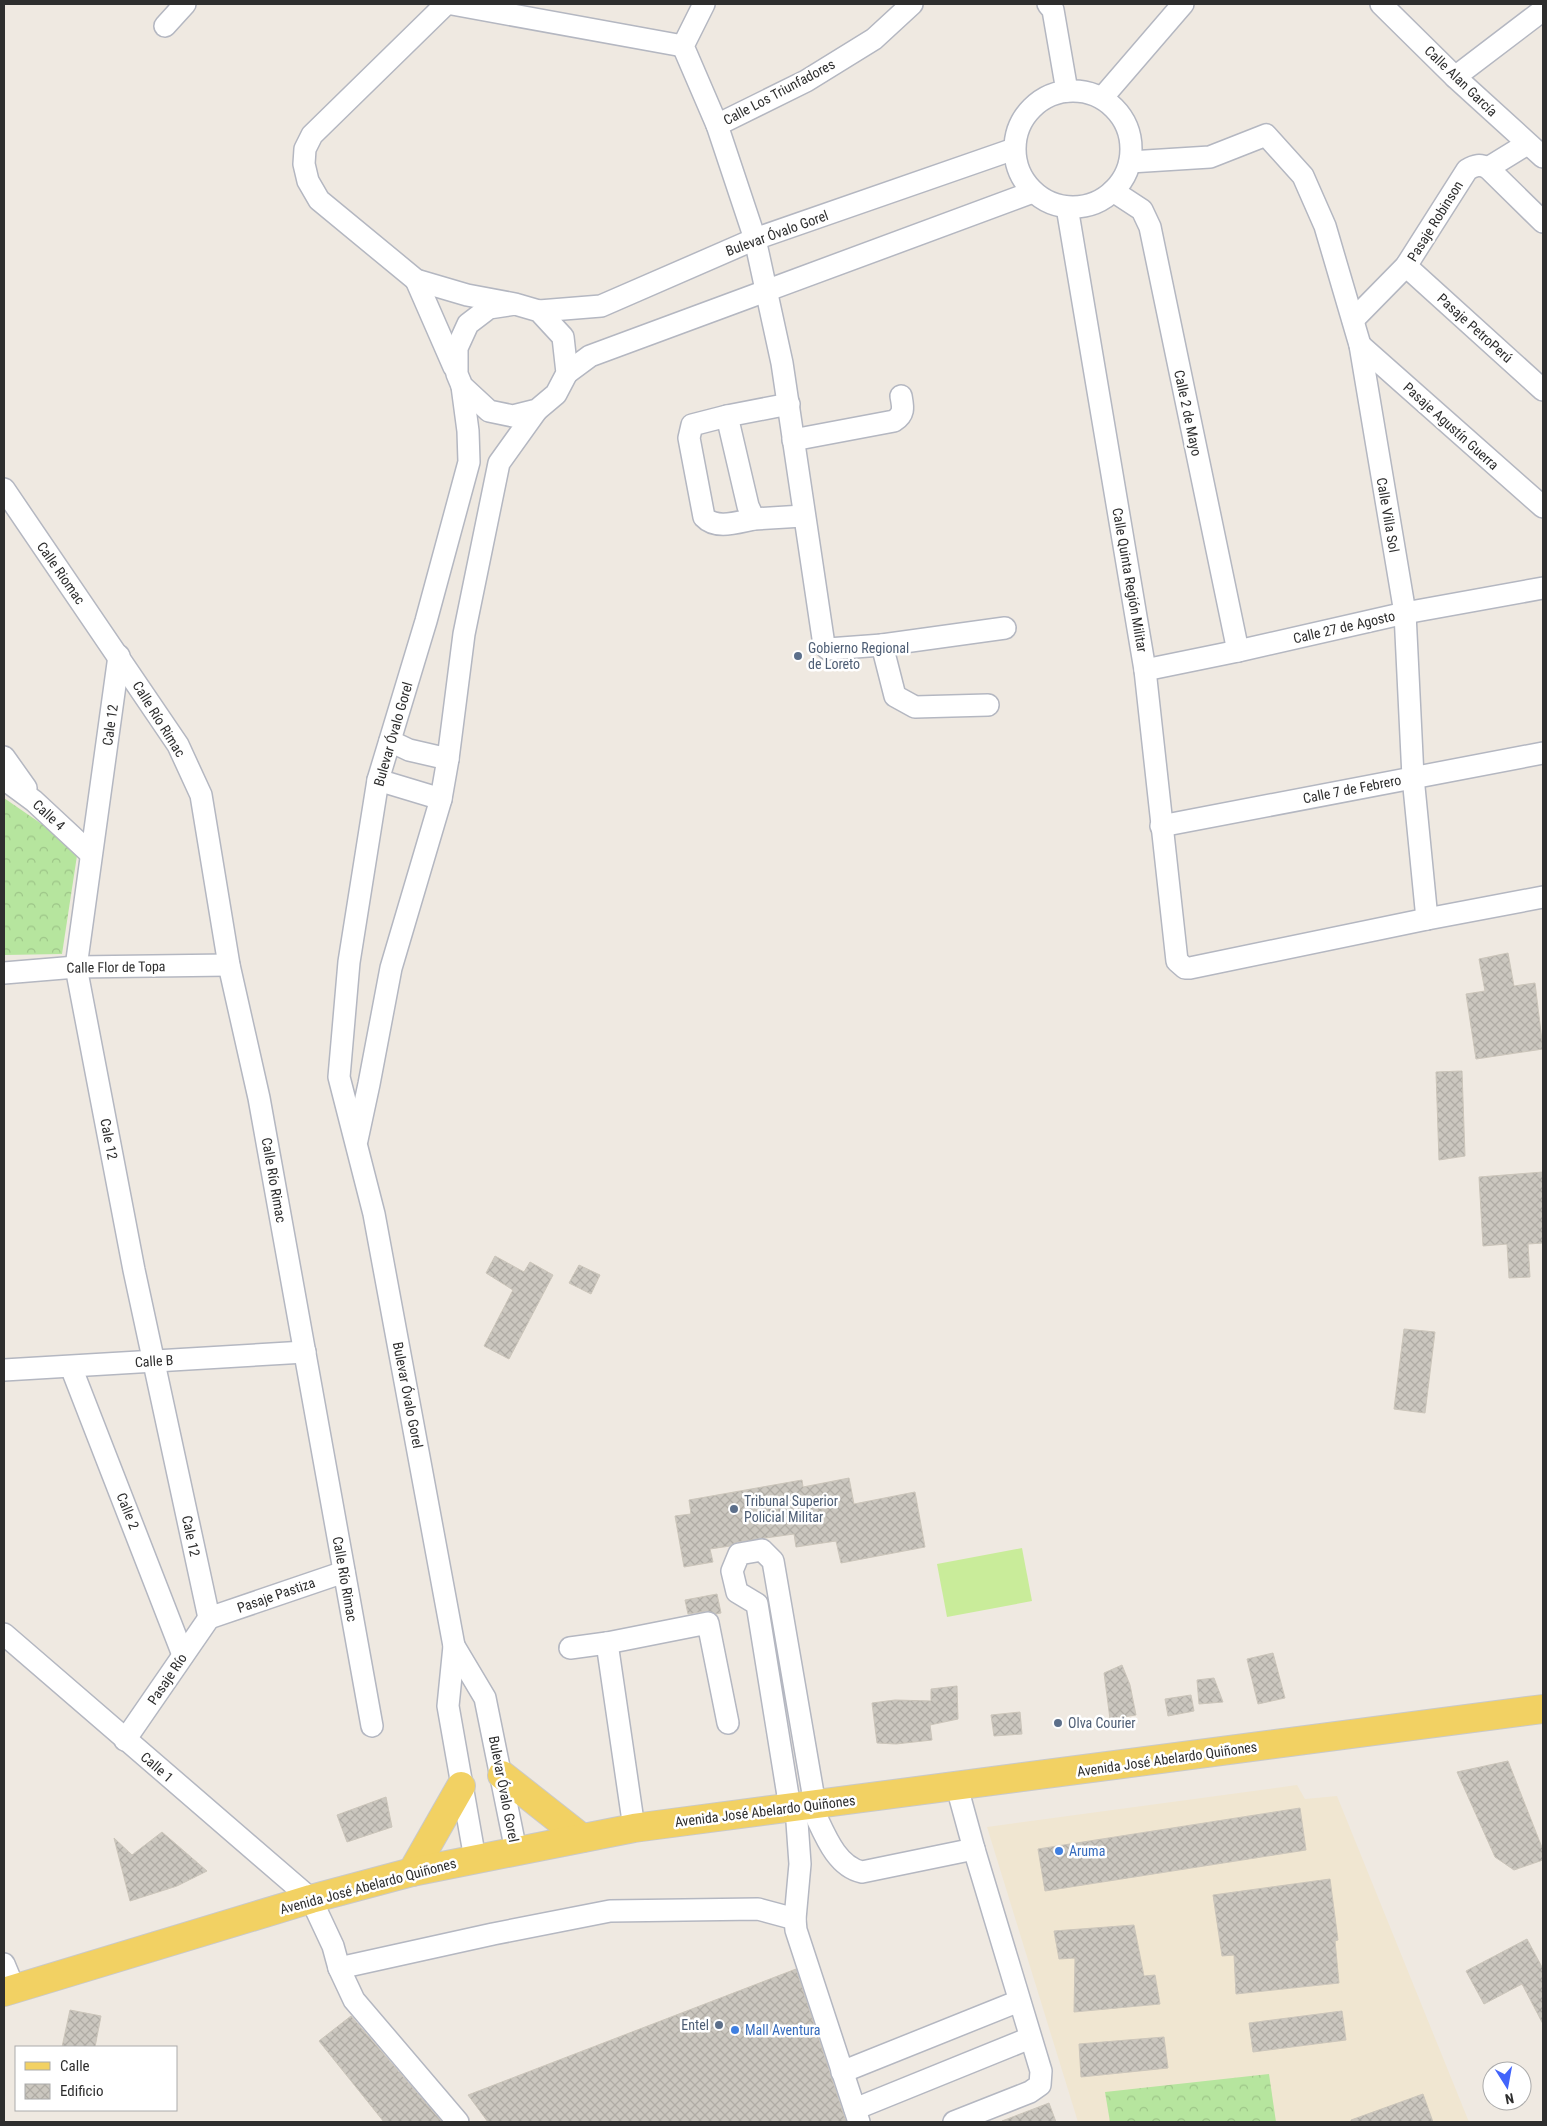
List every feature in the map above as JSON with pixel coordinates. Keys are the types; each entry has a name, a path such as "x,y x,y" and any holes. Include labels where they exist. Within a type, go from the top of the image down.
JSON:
{"main road":[{"name":"Avenida José Abelardo Quiñones","path":"9,1990 311,1899 412,1872 634,1828 1540,1713"},
{"path":"502,1775 582,1838"},
{"path":"412,1872 461,1786"}],"street":[{"path":"165,26 185,4"},
{"path":"446,4 312,134 304,149 304,164 308,181 319,200 416,280 467,295 515,304"},
{"path":"452,4 683,46"},
{"path":"683,46 704,4"},
{"name":"Calle Los Triunfadores","path":"717,124 806,81 874,39 912,4"},
{"path":"1048,4 1053,10 1067,91"},
{"path":"1102,98 1183,4"},
{"name":"Calle Alan García","path":"1381,4 1455,77 1535,150"},
{"path":"1455,77 1543,10"},
{"path":"683,46 717,124 755,239 782,363 803,516 825,648 882,645 1005,628"},
{"path":"1067,91 1085,92 1102,98 1116,110 1126,126 1131,143 1130,162 1124,178 1113,191 1099,200 1083,206 1067,207 1049,202 1033,192 1023,180 1016,165 1014,149 1016,132 1024,117 1035,104 1050,95 1067,91"},
{"name":"Calle Villa Sol","path":"1130,162 1210,156 1266,135 1303,176 1326,226 1360,345 1405,612 1413,777 1427,919"},
{"name":"Bulevar Óvalo Gorel","path":"474,1859 448,1706 454,1646 374,1214 339,1078 349,962 378,780 426,621 469,462 468,431 459,380 456,348 468,324 489,308 515,304 540,311 601,306 755,239 1014,149"},
{"name":"Pasaje Robinson","path":"1353,320 1406,266 1467,170 1473,166 1481,165 1488,168 1535,150"},
{"path":"1488,168 1543,222"},
{"name":"Calle 2 de Mayo","path":"1113,191 1142,210 1150,227 1238,651"},
{"name":"Bulevar Óvalo Gorel","path":"355,1146 391,968 441,799 448,760 464,634 499,463 537,410 556,394 567,373 590,356 1033,192"},
{"name":"Calle Quinta Región Militar","path":"1067,207 1145,670 1175,956 1181,965 1190,968 1427,919"},
{"name":"Pasaje PetroPerú","path":"1406,266 1543,390"},
{"path":"416,280 459,380"},
{"path":"540,311 563,337 567,373"},
{"name":"Pasaje Agustín Guerra","path":"1360,345 1543,507"},
{"name":"Bulevar Óvalo Gorel","path":"459,380 489,411 513,416 537,410"},
{"path":"793,440 894,420 900,417 904,409 901,396"},
{"path":"789,404 692,425 689,438 704,517 709,523 722,525 754,518 803,516"},
{"path":"727,416 748,506 754,518"},
{"name":"Calle Riomac","path":"4,490 119,656"},
{"name":"Calle 27 de Agosto","path":"1145,670 1238,651 1405,612 1543,588"},
{"path":"882,645 895,696 915,707 988,705"},
{"name":"Cale 12","path":"119,656 76,967 153,1361 209,1618"},
{"name":"Calle Río Rimac","path":"119,656 178,745 201,795 229,965 259,1098 372,1726"},
{"path":"390,741 409,750 448,760"},
{"name":"Calle 7 de Febrero","path":"1161,826 1543,753"},
{"path":"4,757 34,801"},
{"name":"Calle 4","path":"4,779 34,801 91,854"},
{"path":"378,780 441,799"},
{"path":"1427,919 1543,897"},
{"name":"Calle Flor de Topa","path":"4,973 76,967 229,965"},
{"name":"Calle B","path":"4,1370 305,1352"},
{"name":"Calle 2","path":"71,1367 183,1655"},
{"path":"974,1849 862,1872 852,1870 839,1857 803,1807 757,1604 738,1592 732,1571 739,1554 762,1550 773,1561 803,1807 795,1919 796,1930 857,2116 1030,2038"},
{"name":"Pasaje Pastiza","path":"209,1618 344,1572"},
{"name":"Pasaje Río","path":"125,1740 209,1618"},
{"path":"570,1648 708,1623 728,1723"},
{"name":"Calle 1","path":"4,1634 311,1899"},
{"path":"606,1643 634,1828"},
{"name":"Bulevar Óvalo Gorel","path":"454,1646 485,1698 516,1851"},
{"path":"954,2122 1030,2092 1040,2085 1041,2071 957,1787"},
{"path":"311,1899 333,1946 339,1968 354,2000 458,2122"},
{"path":"339,1968 610,1911 758,1909 795,1919"},
{"path":"4,1964 9,1990"},
{"path":"842,2072 1019,2000"}],"shaded area":[{"path":"1297,1785 1305,1799 1337,1796 1469,2122 1078,2122 987,1827"}],"green space":[{"path":"4,798 78,849 62,954 4,955"},
{"path":"1022,1548 1032,1601 947,1617 937,1564"},
{"path":"1269,2074 1276,2122 1110,2122 1105,2092"}],"building":[{"path":"1508,953 1514,986 1535,983 1543,1049 1476,1059 1466,994 1485,991 1479,959"},
{"path":"1462,1071 1465,1156 1439,1160 1436,1072"},
{"path":"1543,1172 1543,1243 1528,1244 1530,1277 1509,1278 1507,1244 1483,1246 1479,1177"},
{"path":"495,1256 524,1272 530,1262 553,1275 509,1359 484,1346 513,1290 486,1273"},
{"path":"579,1265 600,1275 591,1294 569,1283"},
{"path":"1404,1329 1435,1332 1425,1413 1394,1409"},
{"path":"849,1478 854,1504 915,1492 925,1547 841,1563 836,1541 796,1547 794,1534 737,1542 730,1546 710,1549 713,1562 684,1567 675,1516 691,1514 689,1500 802,1480 803,1487"},
{"path":"717,1594 721,1613 716,1614 706,1611 688,1614 685,1600"},
{"path":"1273,1653 1285,1698 1258,1704 1247,1659"},
{"path":"1122,1665 1130,1685 1136,1715 1110,1719 1104,1673"},
{"path":"1214,1678 1223,1702 1199,1704 1197,1680"},
{"path":"957,1686 958,1719 930,1725 932,1740 896,1744 877,1743 872,1703 895,1700 931,1701 931,1689"},
{"path":"1191,1695 1194,1711 1168,1716 1165,1699"},
{"path":"1020,1712 1022,1734 994,1736 991,1715"},
{"path":"1508,1761 1543,1850 1543,1860 1514,1870 1495,1857 1457,1772"},
{"path":"386,1797 392,1827 347,1842 337,1815"},
{"path":"1300,1808 1306,1850 1045,1891 1038,1849"},
{"path":"162,1832 207,1871 177,1886 130,1901 114,1838 132,1855"},
{"path":"1330,1879 1338,1940 1335,1941 1339,1983 1236,1994 1234,1955 1222,1956 1213,1895"},
{"path":"1134,1925 1144,1976 1155,1975 1160,2004 1074,2012 1075,1958 1059,1959 1054,1931"},
{"path":"1527,1939 1543,1969 1543,2024 1522,1984 1484,2004 1466,1971"},
{"name":"Mall Aventura","path":"796,1969 846,2122 488,2122 468,2095"},
{"path":"70,2010 101,2016 95,2046 62,2046"},
{"path":"1342,2011 1346,2040 1253,2052 1249,2023"},
{"path":"351,2016 442,2122 384,2122 319,2041"},
{"path":"1164,2037 1168,2068 1081,2077 1079,2044"},
{"path":"1423,2094 1433,2122 1351,2122 1351,2120"},
{"path":"1049,2103 1056,2122 1002,2122 1002,2121"}],"place":[{"name":"Gobierno Regional de Loreto","path":"798,656"},
{"name":"Tribunal Superior Policial Militar","path":"734,1509"},
{"name":"Olva Courier","path":"1058,1723"},
{"name":"Aruma","path":"1059,1851"},
{"name":"Entel","path":"719,2025"},
{"name":"Mall Aventura","path":"735,2030"}]}
